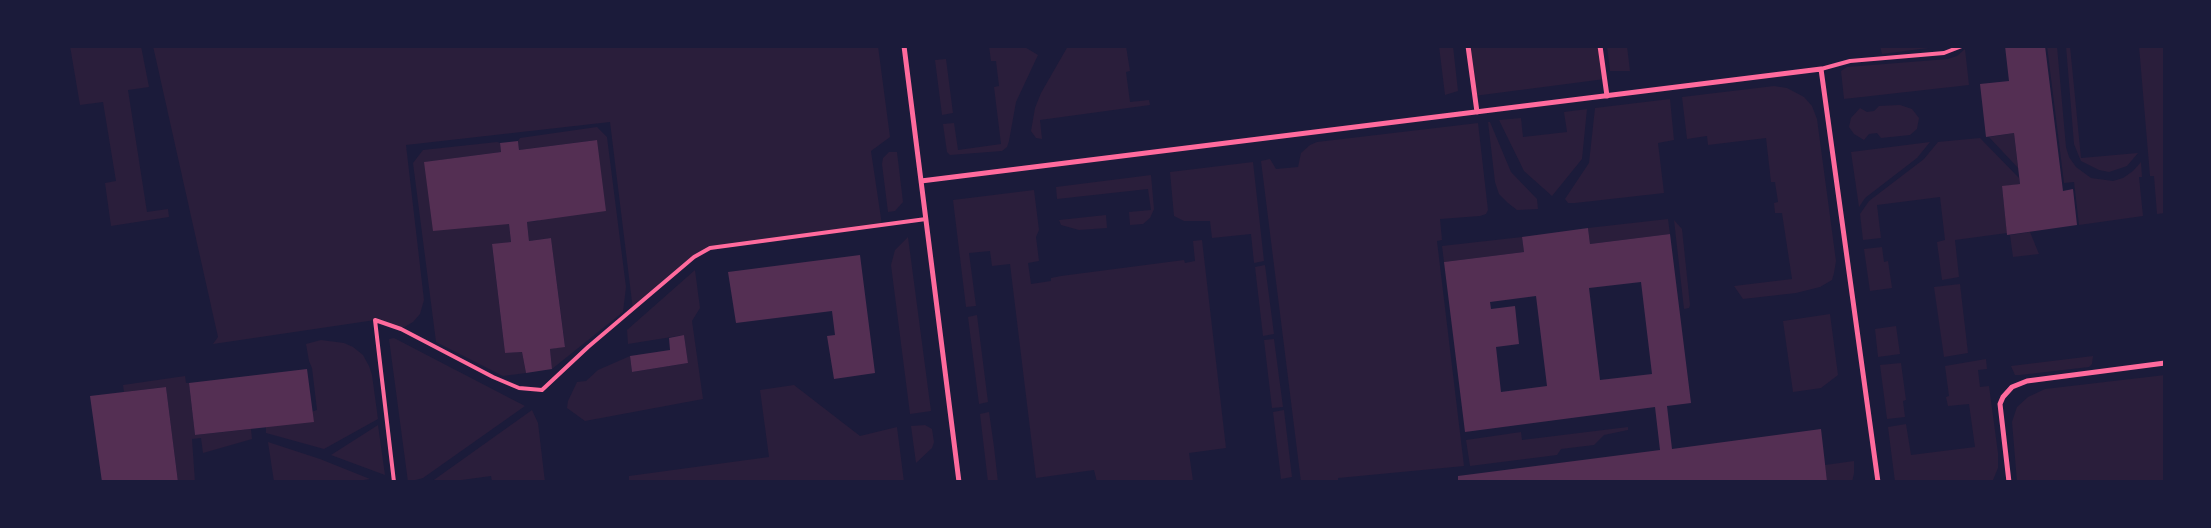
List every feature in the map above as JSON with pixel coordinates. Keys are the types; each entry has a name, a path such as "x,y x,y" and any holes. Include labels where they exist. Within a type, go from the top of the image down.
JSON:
{"street":[{"path":"904,46 959,482"},
{"path":"1468,46 1477,112"},
{"path":"1600,46 1607,96"},
{"path":"920,181 1821,69 1878,482"},
{"path":"2009,482 2000,404 2003,396 2012,386 2027,381 2165,363"}],"lane":[{"path":"1821,69 1850,61 1944,53 1962,46"},
{"path":"394,482 375,320 401,329 493,377 519,388 542,390 588,347 694,257 710,248 926,219"}],"shaded area":[{"path":"70,46 141,46 149,87 128,90 147,212 168,209 169,217 111,226 105,183 116,181 103,102 80,105"},
{"path":"153,46 878,46 890,137 871,151 882,225 710,248 694,257 633,310 610,122 406,145 424,300 420,314 413,322 401,329 375,320 213,344 218,337"},
{"path":"989,46 1023,46 1038,55 1016,102 1007,147 1002,151 950,155 947,152 943,124 954,123 958,150 1001,144 994,87 999,86 996,61 991,61"},
{"path":"1068,46 1126,46 1130,71 1126,72 1130,102 1149,100 1150,105 1040,120 1042,139 1036,138 1031,131 1035,108 1041,93"},
{"path":"1439,46 1453,46 1458,91 1445,95"},
{"path":"1468,46 1600,46 1605,79 1474,96"},
{"path":"1607,46 1627,46 1630,71 1610,71"},
{"path":"1880,46 1944,46 1882,54"},
{"path":"2047,46 2057,46 2066,147 2069,157 2076,167 2091,178 2113,181 2123,178 2141,162 2142,177 2139,177 2143,216 2079,225 2074,182 2064,183"},
{"path":"2066,46 2070,46 2081,158 2138,153 2127,166 2109,172 2099,170 2081,161 2074,144"},
{"path":"2139,46 2165,46 2165,213 2157,214 2154,176 2150,176"},
{"path":"1965,49 1969,85 1844,99 1841,71 1847,67 1948,59 1957,56"},
{"path":"946,59 953,113 942,115 935,60"},
{"path":"1774,86 1787,88 1804,97 1812,106 1817,119 1836,261 1832,280 1820,287 1796,293 1743,299 1734,286 1792,279 1782,213 1775,213 1774,203 1778,202 1775,182 1771,182 1766,138 1708,145 1707,136 1687,139 1682,97"},
{"path":"1670,99 1674,140 1658,143 1664,193 1568,203 1565,199 1589,163 1595,108"},
{"path":"1900,105 1912,109 1919,118 1917,129 1910,135 1881,138 1877,133 1869,134 1864,140 1854,134 1849,127 1851,118 1860,108 1867,112 1874,111 1879,106"},
{"path":"1587,109 1582,159 1552,196 1524,171 1499,120 1521,118 1523,137 1567,132 1564,112"},
{"path":"1488,122 1490,122 1511,172 1537,199 1538,209 1517,210 1499,194 1495,182"},
{"path":"1478,123 1488,210 1486,214 1480,216 1440,219 1442,240 1437,241 1464,466 1338,478 1338,482 1301,482 1261,161 1270,159 1276,169 1298,167 1301,153 1317,142"},
{"path":"597,127 607,137 626,287 623,312 552,369 550,349 565,346 551,238 529,241 527,222 538,221 597,140 519,150 518,141 520,138"},
{"path":"2014,133 2018,168 1989,137"},
{"path":"1980,138 2019,178 2020,184 2002,187 2007,233 1955,240 1959,277 1942,280 1937,242 1945,240 1940,197 1877,205 1881,238 1863,240 1860,214 1869,201 1924,159 1938,142"},
{"path":"1930,142 1917,158 1865,198 1859,207 1851,152"},
{"path":"500,143 501,152 425,162 509,224 511,242 492,245 505,353 522,352 526,373 503,376 436,342 413,163 423,150"},
{"path":"889,152 897,152 903,202 895,211 888,212 882,164 883,158"},
{"path":"1253,162 1264,261 1254,263 1251,234 1212,238 1210,221 1184,221 1174,216 1170,172"},
{"path":"1151,175 1154,209 1150,218 1143,224 1130,225 1129,212 1151,210 1148,189 1057,199 1056,187"},
{"path":"1034,190 1039,230 1036,237 1039,261 1028,263 1031,284 1051,281 1051,278 1061,276 1184,260 1185,263 1195,261 1193,241 1202,240 1226,448 1189,453 1193,481 1097,482 1094,470 1036,478 1010,264 992,266 990,251 969,253 976,306 966,307 953,200"},
{"path":"1106,215 1107,228 1079,230 1061,225 1059,220"},
{"path":"1668,219 1670,234 1590,244 1588,228"},
{"path":"1674,220 1682,229 1690,305 1689,308 1684,309"},
{"path":"2030,232 2039,254 2013,257 2010,235"},
{"path":"908,237 931,411 910,414 891,265 895,250"},
{"path":"1522,237 1524,252 1444,262 1442,246"},
{"path":"1882,247 1884,262 1888,261 1892,288 1870,291 1864,249"},
{"path":"1265,265 1274,334 1263,336 1255,267"},
{"path":"695,270 700,308 692,321 703,399 585,421 567,408 568,401 577,382 586,381 598,370 630,356 632,372 688,363 684,335 628,344 627,330"},
{"path":"1960,284 1968,353 1944,357 1934,287"},
{"path":"1830,314 1838,375 1821,388 1793,392 1783,321"},
{"path":"977,315 988,402 979,404 968,317"},
{"path":"1896,326 1900,354 1878,357 1875,329"},
{"path":"394,338 525,406 423,478 408,482 389,339"},
{"path":"1274,339 1283,407 1272,408 1264,340"},
{"path":"321,340 344,343 363,355 372,375 378,419 324,449 266,433 266,427 317,410 312,368 306,344"},
{"path":"2093,356 2092,364 2089,367 2015,375 2011,366"},
{"path":"1986,359 1987,369 1978,370 1980,387 1989,386 1998,453 1998,468 1993,480 1991,482 1895,482 1888,427 1906,424 1911,455 1975,447 1969,404 1948,406 1946,397 1949,396 1945,366"},
{"path":"1901,363 1906,400 1903,401 1905,417 1887,419 1880,365"},
{"path":"2165,375 2165,482 2017,482 2012,422 2017,407 2028,397 2045,389"},
{"path":"185,376 186,383 189,383 195,435 251,429 252,439 203,453 201,438 192,439 195,482 178,482 166,387 124,392 123,385"},
{"path":"794,385 860,436 897,427 904,482 629,482 629,476 769,457 760,390"},
{"path":"532,410 538,423 545,482 492,482 491,476 447,482 431,482"},
{"path":"1284,410 1292,477 1281,479 1273,412"},
{"path":"989,412 998,482 988,482 980,414"},
{"path":"378,425 385,475 331,455"},
{"path":"925,425 932,429 934,442 932,448 916,463 911,426"},
{"path":"1628,427 1628,430 1604,435 1594,445 1561,449 1557,455 1470,466 1466,440 1521,432 1522,440"},
{"path":"268,442 320,459 370,479 352,482 274,482"},
{"path":"1854,461 1852,482 1818,482 1827,480 1825,465"}],"building":[{"path":"2005,46 2045,46 2063,191 2073,189 2077,225 2007,235 2002,186 2020,184 2014,133 1986,137 1980,84 2009,81"},
{"path":"597,140 606,211 527,222 529,241 551,238 565,347 550,349 552,369 526,373 522,352 505,353 492,244 511,242 509,224 433,231 424,162 501,152 500,143 518,141 519,150"},
{"path":"1588,228 1590,244 1670,234 1691,403 1667,406 1672,449 1821,429 1827,481 1458,482 1458,476 1660,450 1655,407 1465,432 1444,262 1524,252 1522,237","holes":["1641,282 1652,374 1600,380 1589,288","1536,296 1547,386 1501,392 1496,347 1519,344 1515,306 1491,309 1490,302"]},
{"path":"860,255 875,373 834,379 827,336 835,335 832,311 736,323 728,272"},
{"path":"684,335 688,363 632,372 630,356 670,350 669,338"},
{"path":"307,369 314,422 195,435 189,383"},
{"path":"166,387 178,482 102,482 90,396"}]}
